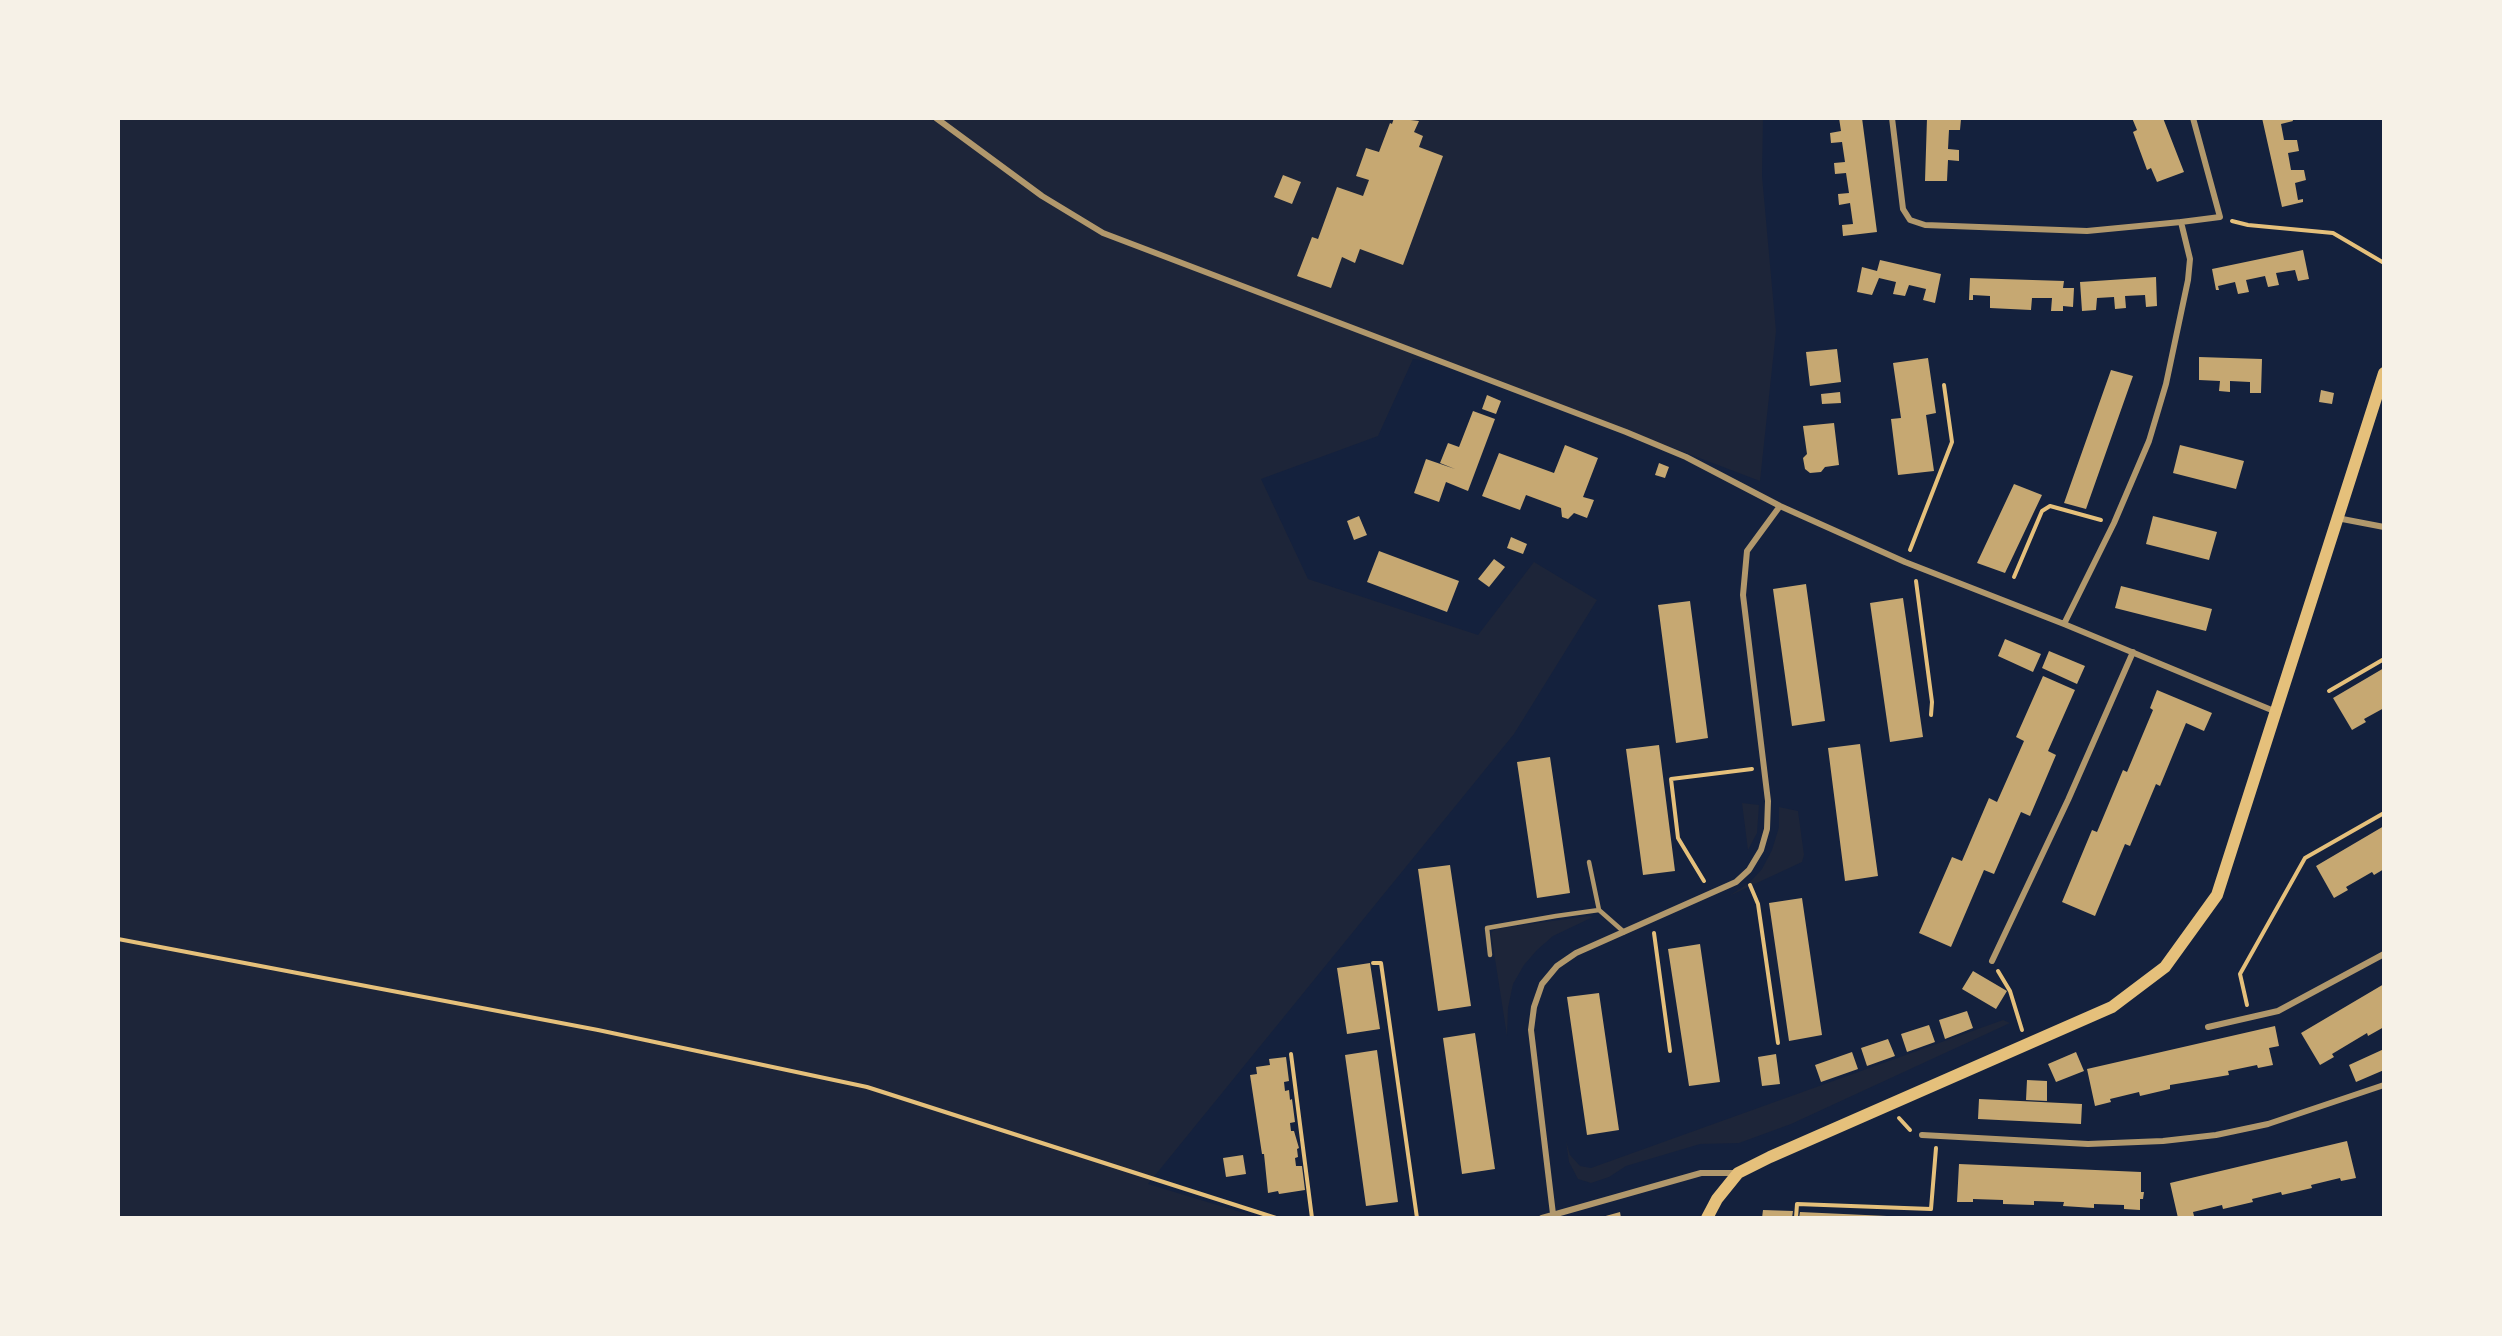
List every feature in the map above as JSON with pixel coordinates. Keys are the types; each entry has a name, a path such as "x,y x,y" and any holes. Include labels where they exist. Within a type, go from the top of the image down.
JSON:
{"main road":[{"path":"1707,1218 1716,1199 1738,1173 2112,1007 2165,967 2217,894 2384,373"}],"street":[{"path":"936,118 1042,196 1102,233 1626,432 1686,457 1780,506 1914,566 2064,624 2274,711"},
{"path":"1892,118 1903,209 1911,220 1925,225 2087,231 2220,217 2193,118"},
{"path":"2064,624 2114,523 2149,441 2166,384 2178,334 2190,259 2181,222"},
{"path":"1553,1214 1531,1030 1534,1007 1542,984 1557,966 1576,953 1736,882 1745,874 1761,850 1767,829 1768,801 1743,595 1747,552 1780,506"},
{"path":"2336,518 2384,527"},
{"path":"1992,961 2068,800 2133,652"},
{"path":"2208,1027 2278,1011 2384,954"},
{"path":"1922,1135 2088,1144 2216,1136 2268,1124 2384,1085"},
{"path":"1542,1218 1701,1173 1738,1173"}],"lane":[{"path":"1589,862 1599,910 1624,932"},
{"path":"1490,955 1487,928 1599,910"}],"path":[{"path":"2220,217 2248,225 2333,233 2384,263"},
{"path":"1905,562 1952,442 1944,386"},
{"path":"2014,577 2042,511 2050,506 2114,523"},
{"path":"1914,566 1932,702 1931,715"},
{"path":"2329,691 2384,659"},
{"path":"1712,894 1678,838 1671,779 1764,767"},
{"path":"2250,1018 2240,974 2305,858 2384,813"},
{"path":"1745,874 1758,904 1778,1043"},
{"path":"118,939 598,1030 867,1087 1276,1218"},
{"path":"1656,948 1670,1051"},
{"path":"1992,961 2010,991 2027,1045"},
{"path":"1373,963 1381,963 1417,1218"},
{"path":"1291,1054 1312,1218"},
{"path":"1887,1106 1910,1130 1922,1135"},
{"path":"1796,1218 1797,1204 1931,1209 1936,1136"}],"shaded area":[{"path":"119,119 1763,119 1762,176 1776,331 1760,481 1452,364 1413,359 1378,436 1261,479 1308,579 1478,635 1534,562 1597,600 1514,734 1148,1184 1257,1217 119,1218"},
{"path":"1742,803 1759,805 1757,833 1748,850"},
{"path":"1779,807 1798,811 1804,855 1802,862 1729,896 1749,883 1762,869 1772,850 1779,827"},
{"path":"1593,917 1553,936 1524,965 1513,984 1508,1008 1507,1036 1491,933 1495,929"},
{"path":"2003,1020 2010,1023 1791,1124 1739,1143 1700,1144 1626,1166 1609,1177 1591,1183 1578,1179 1569,1162 1566,1141 1570,1155 1580,1166 1591,1168"}],"building":[{"path":"1394,118 1419,121 1414,132 1423,136 1419,147 1443,156 1403,265 1360,249 1355,263 1342,257 1331,288 1297,276 1312,237 1318,239 1337,187 1363,196 1369,180 1356,176 1366,148 1379,152"},
{"path":"1839,118 1862,118 1877,232 1843,236 1842,225 1853,224 1850,203 1839,205 1838,194 1849,193 1846,173 1835,174 1834,163 1845,162 1842,142 1831,143 1830,133 1841,131"},
{"path":"1927,118 1961,119 1960,130 1949,130 1948,149 1959,150 1959,161 1948,160 1947,181 1925,181"},
{"path":"2132,118 2163,118 2184,172 2157,182 2151,168 2147,170 2133,132 2137,130"},
{"path":"2262,118 2292,118 2293,121 2281,124 2284,140 2297,140 2299,151 2288,153 2291,170 2304,170 2306,180 2295,183 2298,200 2303,199 2303,202 2282,207"},
{"path":"1283,175 1301,182 1292,204 1274,197"},
{"path":"2303,250 2309,279 2298,281 2295,270 2276,273 2279,285 2268,287 2265,276 2246,280 2249,292 2238,294 2235,282 2218,286 2219,290 2216,290 2212,269"},
{"path":"1880,260 1941,274 1935,303 1923,300 1926,289 1909,285 1905,296 1893,294 1896,282 1879,278 1872,295 1857,292 1862,267 1877,271"},
{"path":"2156,277 2157,306 2146,307 2145,295 2125,296 2126,308 2115,309 2114,297 2097,298 2096,310 2082,311 2080,282"},
{"path":"1970,278 2064,281 2063,288 2074,288 2073,307 2063,306 2063,311 2051,311 2052,298 2032,298 2031,310 1990,308 1990,296 1973,295 1973,300 1969,300"},
{"path":"1837,349 1841,382 1810,386 1806,352"},
{"path":"2199,357 2262,359 2261,393 2250,393 2250,382 2230,381 2230,392 2219,391 2220,381 2199,380"},
{"path":"1928,358 1936,413 1926,415 1934,471 1898,475 1891,419 1901,418 1893,363"},
{"path":"2111,370 2133,376 2086,509 2064,503"},
{"path":"2321,390 2334,393 2332,404 2319,402"},
{"path":"1840,392 1841,403 1822,404 1821,394"},
{"path":"1487,395 1501,401 1496,414 1482,409"},
{"path":"1473,411 1495,419 1468,491 1446,482 1439,502 1414,493 1426,459 1455,469 1440,463 1448,443 1459,447"},
{"path":"1834,423 1839,465 1825,467 1821,472 1810,473 1805,469 1803,458 1807,454 1803,426"},
{"path":"1565,445 1598,458 1583,497 1594,500 1587,518 1574,513 1568,519 1562,517 1561,508 1526,495 1520,510 1482,496 1499,453 1554,473"},
{"path":"2180,445 2244,461 2236,489 2173,473"},
{"path":"1659,463 1669,467 1665,478 1655,475"},
{"path":"2014,484 2042,495 2005,573 1977,563"},
{"path":"1359,516 1367,535 1354,540 1347,521"},
{"path":"2153,516 2217,532 2209,560 2146,544"},
{"path":"1511,537 1527,544 1523,554 1507,548"},
{"path":"1379,551 1459,581 1447,612 1367,582"},
{"path":"1494,559 1505,567 1489,587 1478,579"},
{"path":"1806,584 1825,721 1792,726 1773,589"},
{"path":"2121,586 2212,609 2206,631 2115,608"},
{"path":"1903,598 1923,737 1890,742 1870,603"},
{"path":"1690,601 1708,738 1676,743 1658,605"},
{"path":"2005,639 2041,654 2033,672 1998,656"},
{"path":"2049,651 2085,666 2077,684 2042,668"},
{"path":"2384,668 2384,708 2364,719 2366,722 2352,730 2333,698"},
{"path":"2043,676 2075,690 2048,751 2056,755 2030,816 2021,812 1994,874 1984,870 1951,947 1919,933 1952,857 1962,861 1989,798 1997,802 2024,741 2016,737"},
{"path":"2157,690 2212,713 2204,731 2186,723 2160,786 2156,784 2130,846 2125,844 2095,916 2062,902 2092,830 2097,832 2123,770 2127,772 2153,710 2150,708"},
{"path":"1860,744 1878,876 1845,881 1828,748"},
{"path":"1659,745 1675,871 1643,875 1626,749"},
{"path":"1550,757 1570,893 1537,898 1517,762"},
{"path":"2384,826 2384,869 2374,875 2372,872 2346,887 2348,890 2334,898 2316,866"},
{"path":"1450,865 1471,1006 1438,1011 1418,869"},
{"path":"1802,898 1822,1035 1789,1041 1769,903"},
{"path":"1700,944 1720,1082 1689,1086 1668,949"},
{"path":"1370,963 1380,1029 1347,1034 1337,968"},
{"path":"1973,971 2007,991 1996,1009 1962,989"},
{"path":"2384,984 2384,1027 2368,1036 2367,1033 2332,1054 2334,1057 2320,1065 2301,1033"},
{"path":"1599,993 1619,1130 1587,1135 1567,997"},
{"path":"1967,1011 1973,1028 1945,1039 1939,1020"},
{"path":"1929,1025 1935,1042 1907,1052 1901,1034"},
{"path":"2275,1026 2279,1046 2269,1048 2273,1065 2258,1068 2257,1065 2228,1071 2229,1075 2170,1085 2170,1089 2140,1096 2139,1092 2110,1099 2111,1102 2095,1106 2087,1069"},
{"path":"1475,1033 1495,1169 1462,1174 1443,1038"},
{"path":"1888,1039 1895,1056 1867,1066 1861,1048"},
{"path":"2384,1049 2384,1070 2356,1082 2349,1065"},
{"path":"1377,1050 1398,1202 1366,1206 1345,1055"},
{"path":"1852,1052 1858,1069 1821,1082 1815,1065"},
{"path":"2076,1052 2084,1071 2056,1082 2048,1064"},
{"path":"1776,1054 1780,1084 1762,1086 1758,1057"},
{"path":"1286,1057 1289,1081 1284,1082 1285,1091 1289,1090 1290,1100 1292,1099 1295,1122 1290,1123 1291,1131 1294,1131 1299,1148 1297,1149 1298,1157 1295,1158 1296,1166 1302,1166 1305,1190 1279,1194 1278,1191 1268,1193 1264,1154 1262,1154 1250,1075 1257,1074 1256,1067 1270,1065 1269,1059"},
{"path":"2027,1080 2047,1081 2047,1101 2026,1100"},
{"path":"1979,1099 2082,1104 2081,1124 1978,1119"},
{"path":"2347,1141 2356,1178 2341,1181 2340,1178 2311,1185 2312,1188 2282,1195 2281,1192 2223,1209 2222,1205 2193,1212 2194,1216 2178,1218 2170,1183"},
{"path":"1243,1155 1246,1174 1226,1177 1223,1158"},
{"path":"1959,1164 2141,1172 2143,1199 2140,1199 2140,1210 2124,1209 2124,1205 2094,1204 2094,1208 2063,1206 2064,1202 2034,1201 2034,1205 2003,1204 2003,1200 1973,1199 1973,1202 1957,1202"},
{"path":"1763,1210 1793,1211 1792,1218 1762,1218"},
{"path":"1620,1212 1621,1218 1602,1218 1602,1217"},
{"path":"1800,1212 1887,1216 1887,1218 1799,1218"}]}
